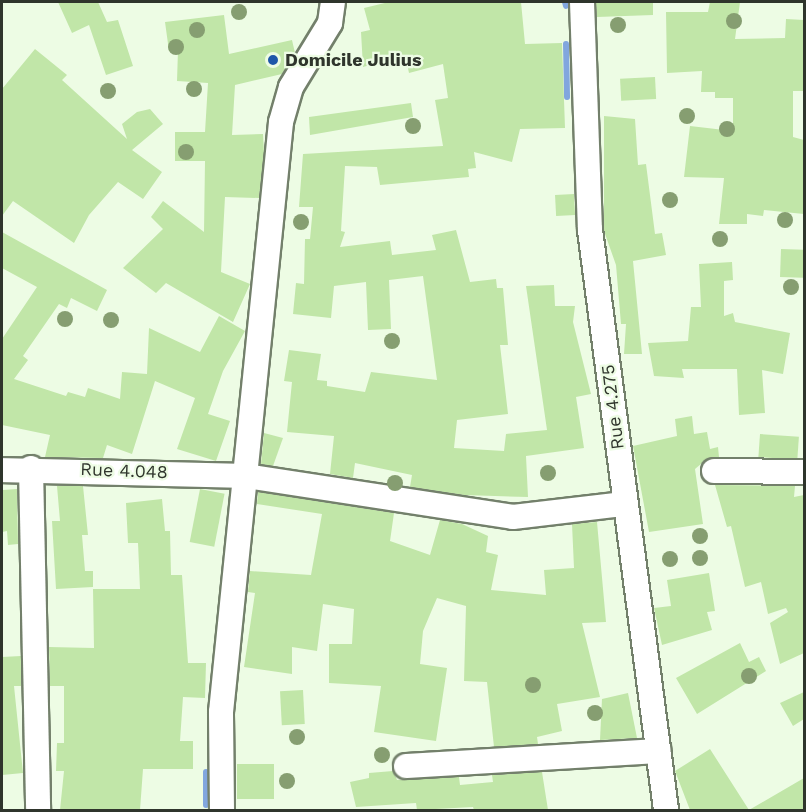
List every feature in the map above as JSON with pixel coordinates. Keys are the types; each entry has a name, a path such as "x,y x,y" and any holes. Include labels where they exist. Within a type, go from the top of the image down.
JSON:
{"street":[{"path":"222,810 221,712 281,122 291,87 330,23 333,2"},
{"name":"Rue 4.275","path":"582,2 590,230 624,504 666,810"},
{"path":"31,468 38,810"},
{"name":"Rue 4.048","path":"2,470 31,468 246,476 513,516 624,504"},
{"path":"714,471 804,469"},
{"path":"406,766 659,751"}],"building":[{"path":"58,2 98,2 107,22 118,20 133,66 106,75 89,25 72,33"},
{"path":"389,2 521,2 525,44 562,43 565,128 520,129 512,162 474,152 476,168 468,169 469,177 380,185 377,167 345,166 341,231 345,232 340,247 390,241 392,255 436,250 432,235 456,230 470,282 496,279 497,288 503,288 508,345 500,345 508,414 457,420 454,448 504,451 506,434 547,430 526,286 554,285 555,306 575,306 573,322 591,394 576,397 584,448 526,456 528,497 464,495 410,487 412,475 355,463 353,478 330,474 334,436 287,432 292,382 284,381 289,350 321,354 317,380 327,381 327,386 365,392 371,372 437,380 423,276 389,280 391,329 368,330 366,282 334,286 331,318 293,314 296,283 304,284 305,239 310,239 313,207 299,207 303,154 443,146 435,100 448,98 443,64 409,73 405,55 363,67 361,32 370,30 364,8"},
{"path":"596,2 653,2 653,15 597,17"},
{"path":"710,2 740,2 735,39 785,38 786,19 804,20 804,91 793,91 793,137 804,140 804,214 764,210 763,216 747,214 747,224 719,224 724,178 684,177 690,126 733,131 733,98 715,98 715,92 701,92 702,71 667,73 666,12 708,12"},
{"path":"224,15 229,54 292,40 295,53 282,74 235,85 232,135 263,134 264,153 259,198 225,197 221,272 250,284 233,322 166,283 156,293 123,268 163,229 151,217 163,201 204,232 205,161 175,161 175,132 205,132 208,83 177,81 178,50 169,51 165,22"},
{"path":"35,49 67,75 62,80 127,139 122,124 137,112 150,109 163,124 132,150 162,172 143,199 118,182 89,215 74,243 13,201 2,216 2,89"},
{"path":"655,77 656,99 621,101 620,79"},
{"path":"411,103 413,117 310,135 309,117"},
{"path":"604,116 635,119 638,165 646,164 655,234 662,233 666,255 633,261 642,354 624,354 626,324 621,324 616,265 604,231"},
{"path":"574,194 575,215 556,216 555,195"},
{"path":"2,232 107,290 97,311 71,298 67,308 59,304 23,356 28,360 14,379 66,396 68,392 85,397 88,388 120,399 122,372 147,374 149,328 200,352 219,316 245,331 223,371 208,414 230,421 216,461 177,449 195,398 155,381 132,454 107,445 103,458 45,457 50,435 2,425 2,339 37,287 2,268"},
{"path":"781,249 804,250 803,278 780,277"},
{"path":"732,262 733,280 724,281 724,316 733,313 735,322 790,333 783,374 762,370 765,413 739,415 737,369 682,369 684,378 654,376 648,343 688,341 691,307 701,307 699,264"},
{"path":"692,416 694,434 707,432 710,449 718,447 719,457 708,458 695,469 703,524 649,532 633,446 677,436 675,419"},
{"path":"264,433 283,438 273,466 261,464"},
{"path":"760,434 799,437 797,460 758,457"},
{"path":"715,485 795,486 794,497 804,495 804,653 780,664 770,623 788,612 786,608 768,614 761,582 745,587 731,526 727,527"},
{"path":"57,486 83,486 88,535 82,535 85,571 93,571 93,587 56,589 52,521 60,521"},
{"path":"17,489 18,544 8,545 7,531 2,532 3,490"},
{"path":"200,489 225,494 214,547 190,542"},
{"path":"258,492 394,513 390,541 430,555 440,520 462,524 488,536 486,552 498,555 491,590 546,595 544,570 574,568 572,524 597,522 606,622 582,623 600,697 557,704 562,731 537,737 538,744 494,747 487,682 464,681 466,606 437,598 423,631 420,664 447,668 436,741 374,732 381,686 329,683 329,644 352,644 354,609 323,604 317,651 292,647 292,674 244,667 255,593 248,592 250,571 311,575 322,514 257,504"},
{"path":"162,499 165,531 170,531 171,575 182,575 188,663 206,663 205,698 183,697 180,741 193,741 193,769 143,769 140,810 60,810 64,771 56,771 57,743 64,743 64,686 50,686 49,647 94,648 93,589 140,589 138,543 128,543 126,503"},
{"path":"709,573 715,611 707,612 712,630 662,645 654,608 671,606 667,580"},
{"path":"740,643 749,662 759,657 766,671 697,714 676,678"},
{"path":"21,656 21,686 14,686 23,773 2,775 2,657"},
{"path":"303,690 305,724 282,725 280,691"},
{"path":"804,692 804,719 793,726 780,703"},
{"path":"628,693 637,738 600,740 602,699"},
{"path":"710,749 749,810 690,810 675,771"},
{"path":"237,764 274,764 274,799 237,799"},
{"path":"393,771 397,780 459,777 460,785 493,782 492,775 542,772 548,810 474,810 473,807 417,810 416,803 356,807 350,782 369,778 369,773"},
{"path":"804,778 804,810 749,810"}],"waterway":[{"path":"565,2 566,6"},
{"path":"566,44 567,97"},
{"path":"206,772 206,805"}],"place":[{"name":"Domicile Julius","path":"273,60"}]}
